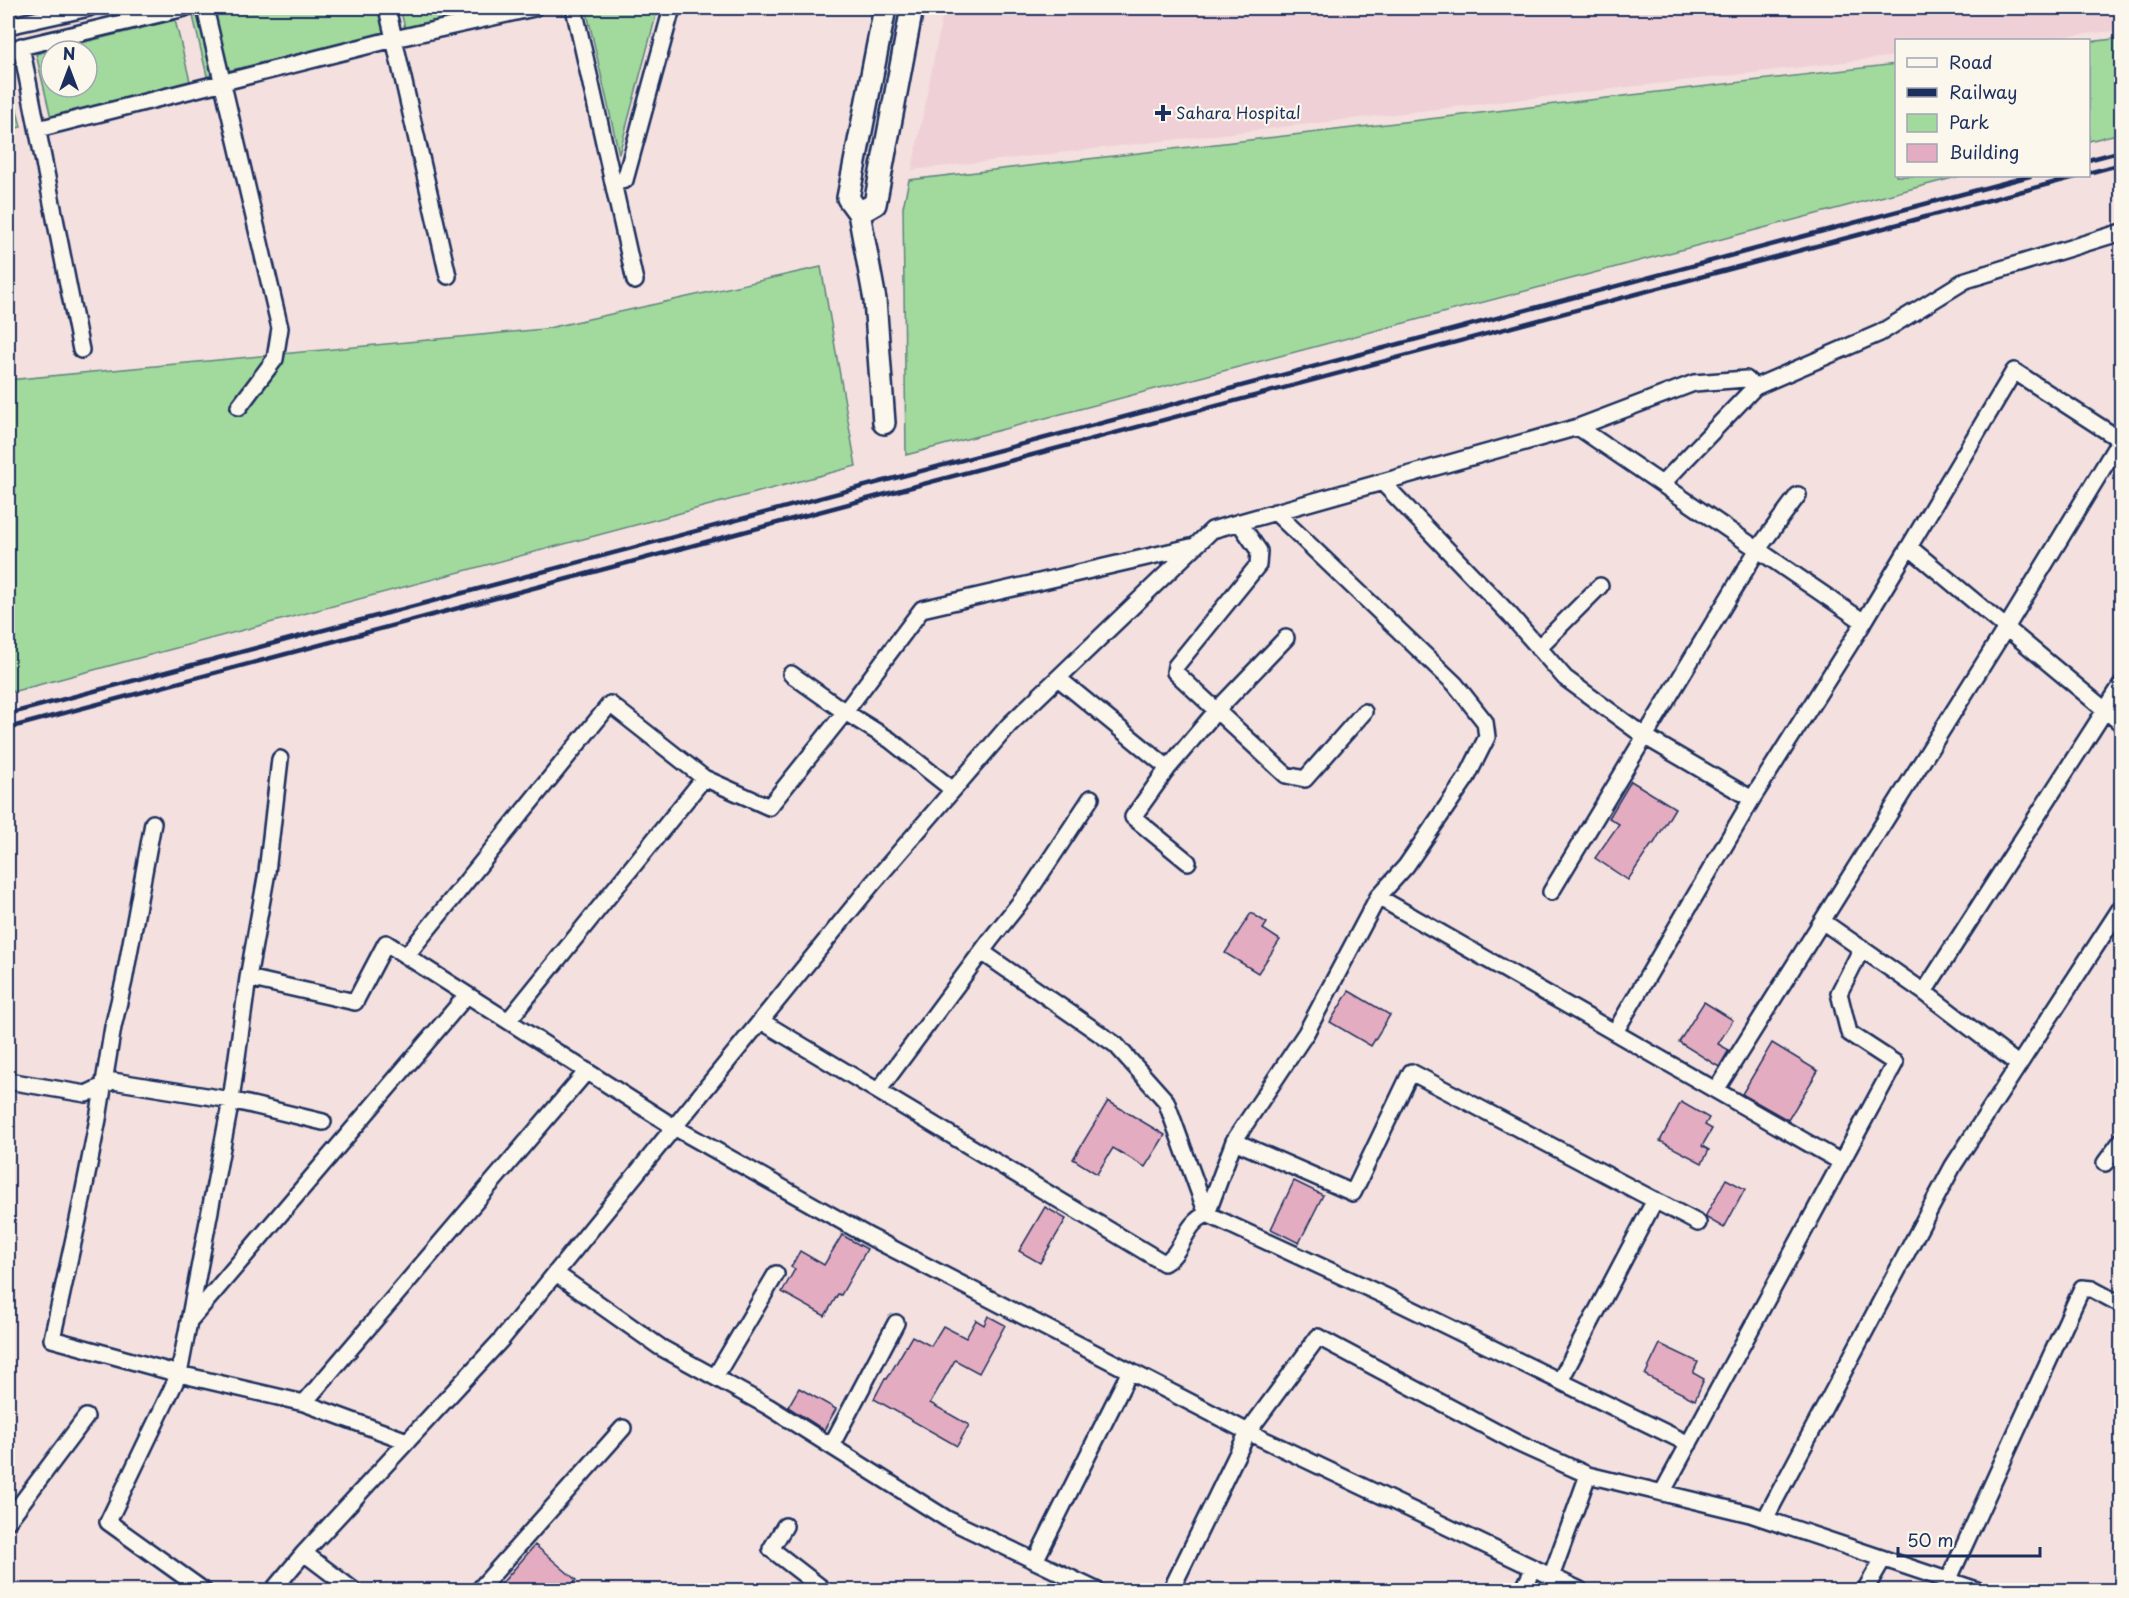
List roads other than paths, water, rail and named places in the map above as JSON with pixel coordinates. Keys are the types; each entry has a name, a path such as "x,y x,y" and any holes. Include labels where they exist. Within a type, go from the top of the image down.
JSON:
{"street":[{"path":"8,26 89,8"},
{"path":"81,350 38,129 14,48 185,8"},
{"path":"205,8 280,328 275,359 239,407"},
{"path":"387,8 448,276"},
{"path":"38,129 394,39 534,8"},
{"path":"574,8 635,281"},
{"path":"613,183 625,180 672,8"},
{"path":"884,423 875,300 859,213 848,198 885,8"},
{"path":"859,213 875,204 912,8"},
{"path":"1662,484 1755,387 1880,333 1966,280 2121,232"},
{"path":"1615,1032 1752,799 1864,622 2014,371 2121,440 2006,628 1716,1090"},
{"path":"273,1590 304,1553 501,1340 872,884 1009,725 1212,530 1578,427 1694,383 1746,379 1755,387"},
{"path":"1578,427 1864,622"},
{"path":"1382,482 1511,616 1564,678 1644,736 1752,799"},
{"path":"1551,892 1758,549 1797,495"},
{"path":"761,1021 1164,1263 1170,1259 1193,1222 1207,1214 1234,1141 1306,1033 1378,897 1406,866 1467,777 1487,737 1485,722 1455,684 1275,512"},
{"path":"1239,522 1259,551 1258,565 1176,666 1175,672 1286,775 1305,779 1364,712"},
{"path":"406,956 610,704 704,778 769,807 845,712 922,609 1195,546"},
{"path":"1909,547 2121,724"},
{"path":"1538,648 1600,586"},
{"path":"1188,862 1133,817 1168,768 1217,710 1286,638"},
{"path":"791,674 890,740 953,790"},
{"path":"1058,678 1168,768"},
{"path":"1924,992 2121,684"},
{"path":"203,1590 108,1522 179,1374 231,1100 248,978 267,872 280,759"},
{"path":"508,1021 704,778"},
{"path":"878,1091 1030,890 1091,798"},
{"path":"153,824 78,1220 52,1339 179,1374 304,1403 407,1441"},
{"path":"1378,897 1841,1162"},
{"path":"1766,1519 1953,1166 2121,906"},
{"path":"1822,921 1924,992 2019,1065"},
{"path":"248,978 355,1002 386,943 674,1127 870,1237 1248,1432 1580,1590"},
{"path":"1662,1493 1894,1063 1849,1033 1839,993 1862,948"},
{"path":"982,952 1116,1045 1166,1101 1207,1214 1385,1296 1689,1444"},
{"path":"189,1322 467,995"},
{"path":"304,1403 587,1071"},
{"path":"1234,1141 1353,1193 1411,1072 1698,1223"},
{"path":"8,1081 86,1094 113,1081 231,1100 323,1122"},
{"path":"2105,1163 2121,1140"},
{"path":"1560,1381 1655,1200"},
{"path":"555,1273 660,1347 769,1407 947,1520 1096,1590"},
{"path":"715,1377 776,1274"},
{"path":"1948,1581 2082,1288 2092,1289 2121,1305"},
{"path":"831,1446 896,1323"},
{"path":"1171,1590 1248,1432 1318,1337 1517,1443 1587,1475 1766,1519 1977,1590"},
{"path":"1035,1561 1130,1371"},
{"path":"8,1521 86,1417"},
{"path":"479,1590 623,1428"},
{"path":"1551,1577 1587,1475"},
{"path":"785,1526 771,1549 824,1590"},
{"path":"304,1553 353,1590"},
{"path":"1866,1590 1883,1559"},
{"path":"1522,1590 1534,1568"}],"railway":[{"path":"2090,159 2122,151"},
{"path":"2090,172 2122,164"},
{"path":"8,714 2026,177"},
{"path":"8,728 2075,177"}],"place":[{"name":"Sahara Hospital","path":"1163,113"}]}
